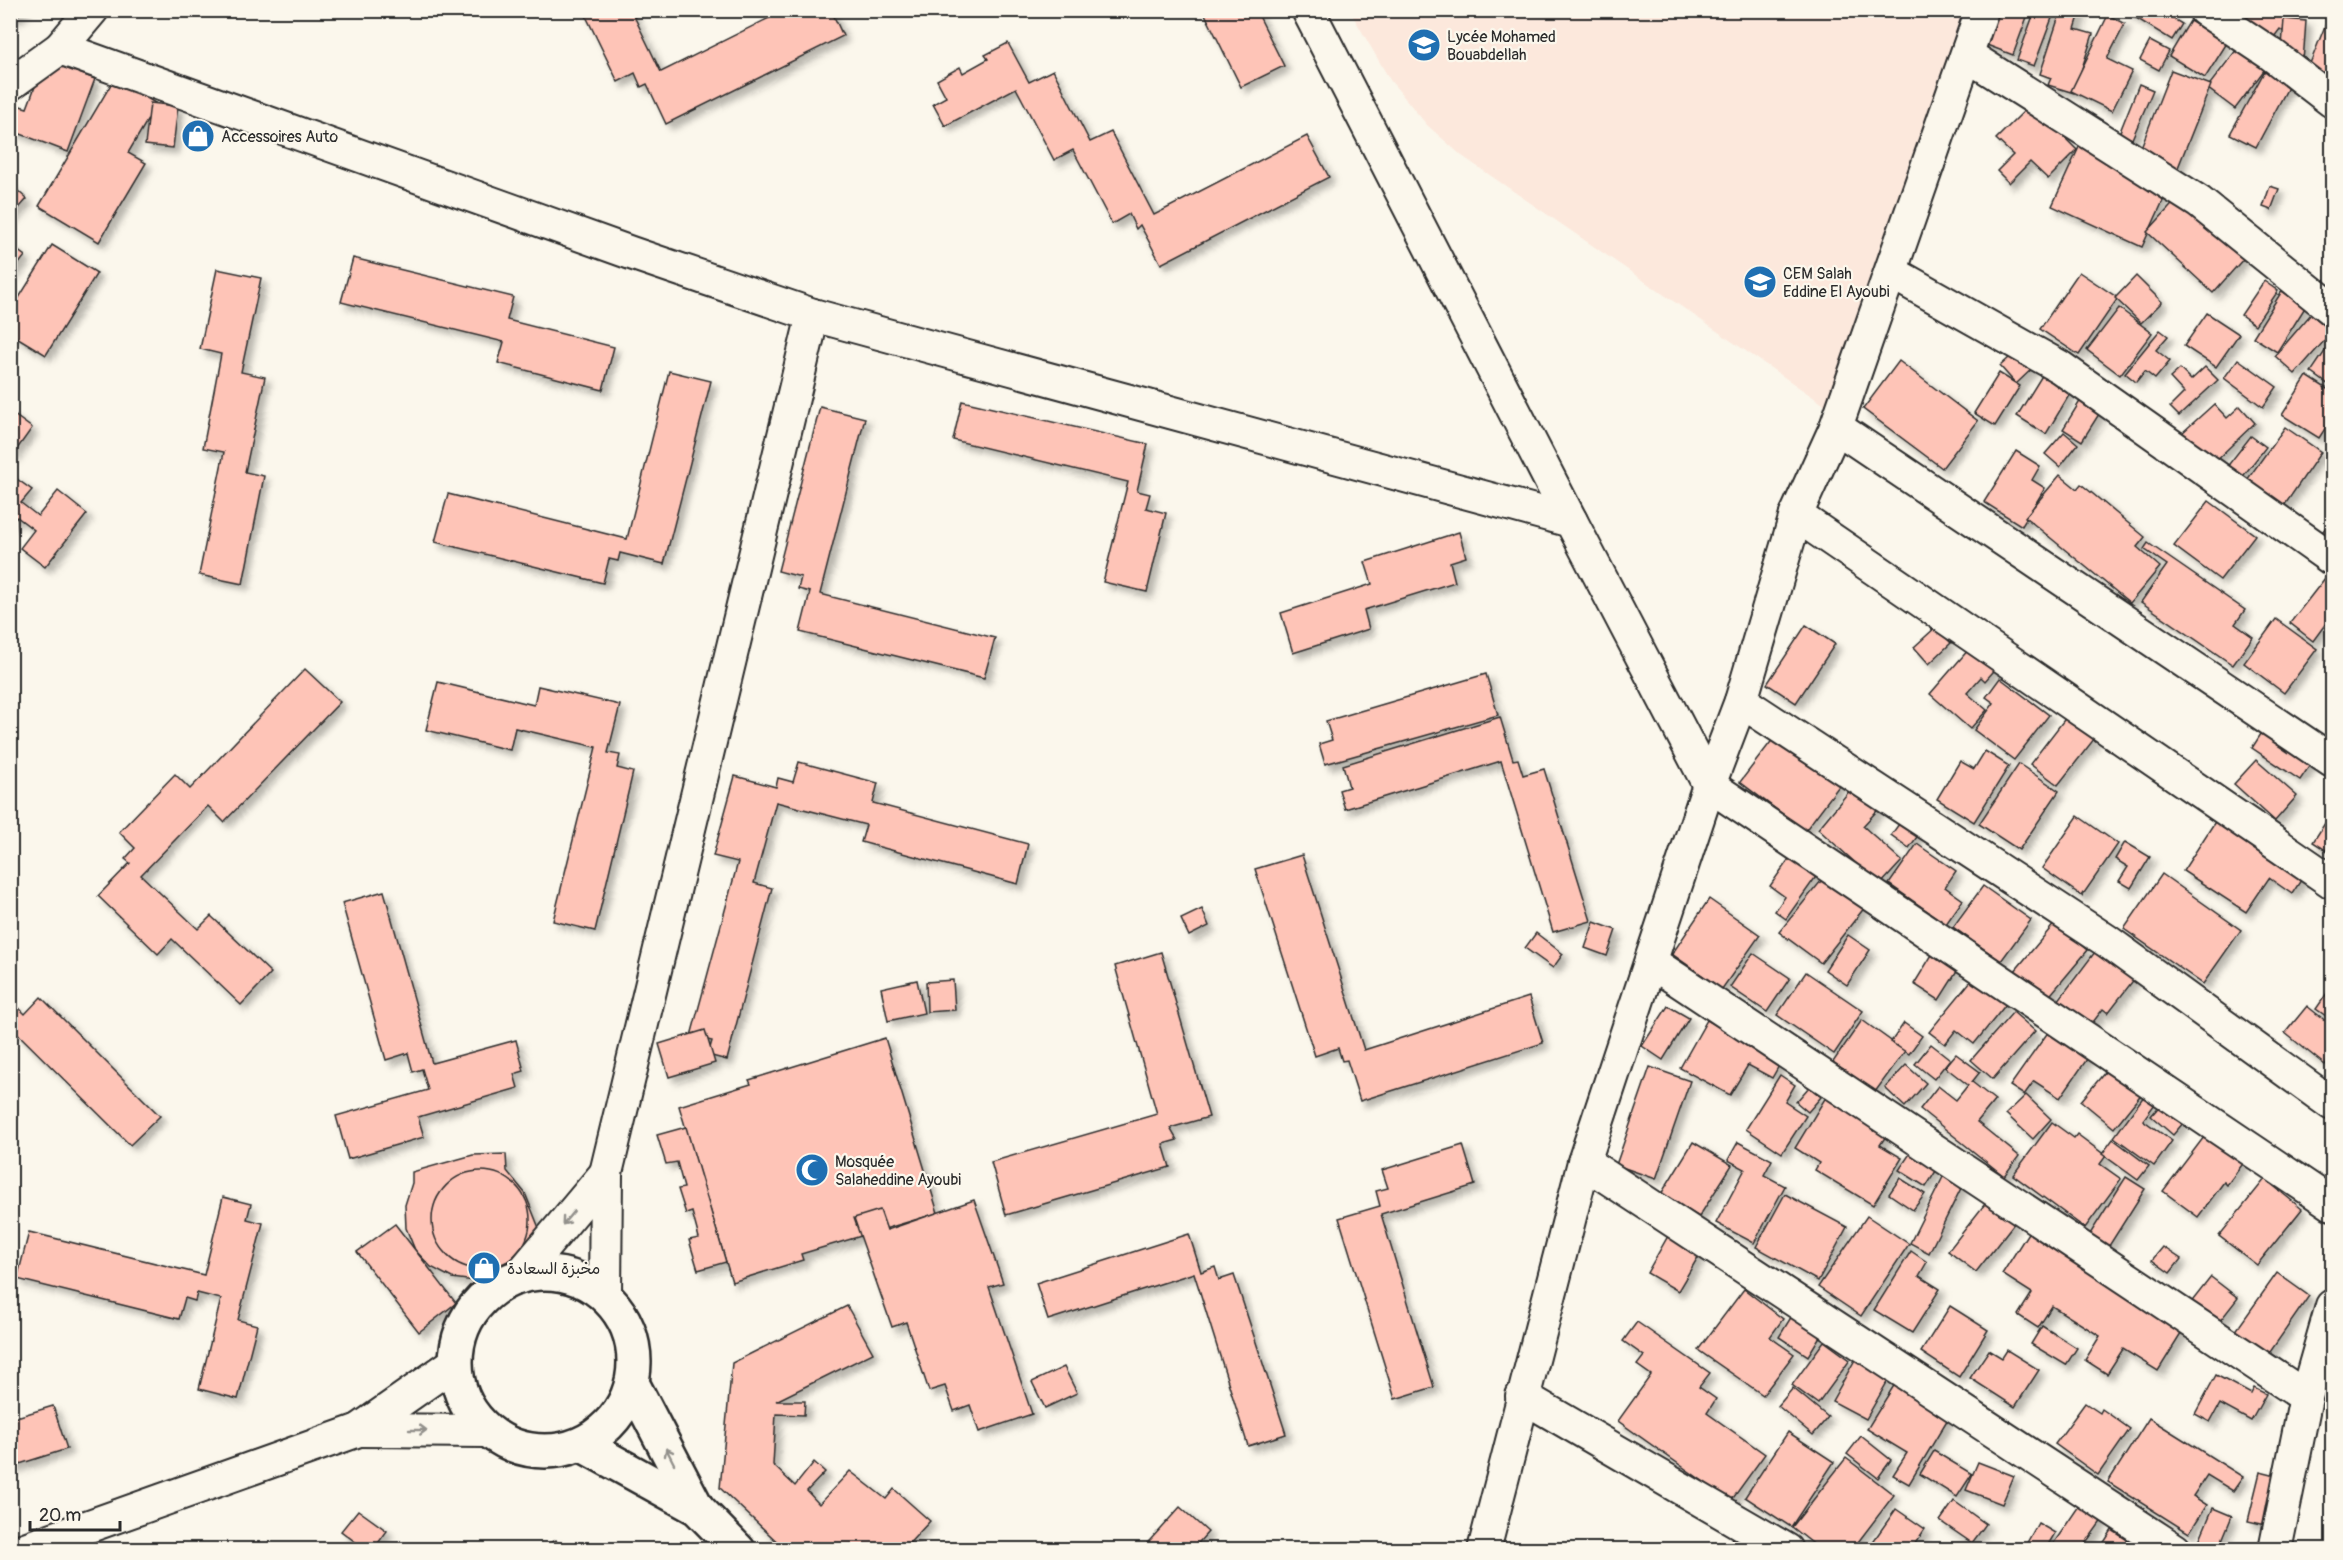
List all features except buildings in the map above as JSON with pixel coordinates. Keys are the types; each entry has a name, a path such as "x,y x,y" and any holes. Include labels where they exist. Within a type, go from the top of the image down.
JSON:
{"street":[{"path":"10,84 60,48 92,10"},
{"path":"1308,10 1570,521 1709,785 2332,1204"},
{"path":"1484,1550 1584,1162 1709,785 1740,701 1796,515 1836,427 1982,10"},
{"path":"2205,10 2271,54 2332,101"},
{"path":"60,48 631,253 813,315 1570,521"},
{"path":"1967,55 2199,202 2332,309"},
{"path":"1892,272 2060,367 2332,559"},
{"path":"605,1296 606,1173 813,315"},
{"path":"1836,427 2101,608 2332,761"},
{"path":"1796,515 2332,882"},
{"path":"1740,701 2107,941 2332,1104"},
{"path":"1651,962 2306,1397"},
{"path":"1584,1162 2175,1550"},
{"path":"518,1278 606,1173"},
{"path":"541,1273 564,1275 586,1283 605,1296 620,1314 630,1336 634,1359 632,1383 621,1408 604,1429 581,1444 557,1450 532,1450 509,1444 488,1431 470,1411 459,1388 456,1362 459,1340 467,1319 489,1294 518,1278 541,1273"},
{"path":"2275,1550 2306,1397 2332,1306"},
{"path":"22,1550 359,1430 456,1362"},
{"path":"632,1383 697,1508"},
{"path":"1522,1396 1787,1550"},
{"path":"359,1430 488,1431"},
{"path":"581,1444 697,1508 738,1550"}],"shaded area":[{"name":"CEM Salah Eddine El Ayoubi","path":"1350,11 1972,11 1829,408 1462,156 1427,125 1390,80"}],"place":[{"name":"Lycée Mohamed Bouabdellah","path":"1424,45"},
{"name":"Accessoires Auto","path":"198,136"},
{"name":"CEM Salah Eddine El Ayoubi","path":"1760,282"},
{"name":"Mosquée Salaheddine Ayoubi","path":"812,1170"},
{"name":"مخبزة السعادة","path":"484,1268"}]}
